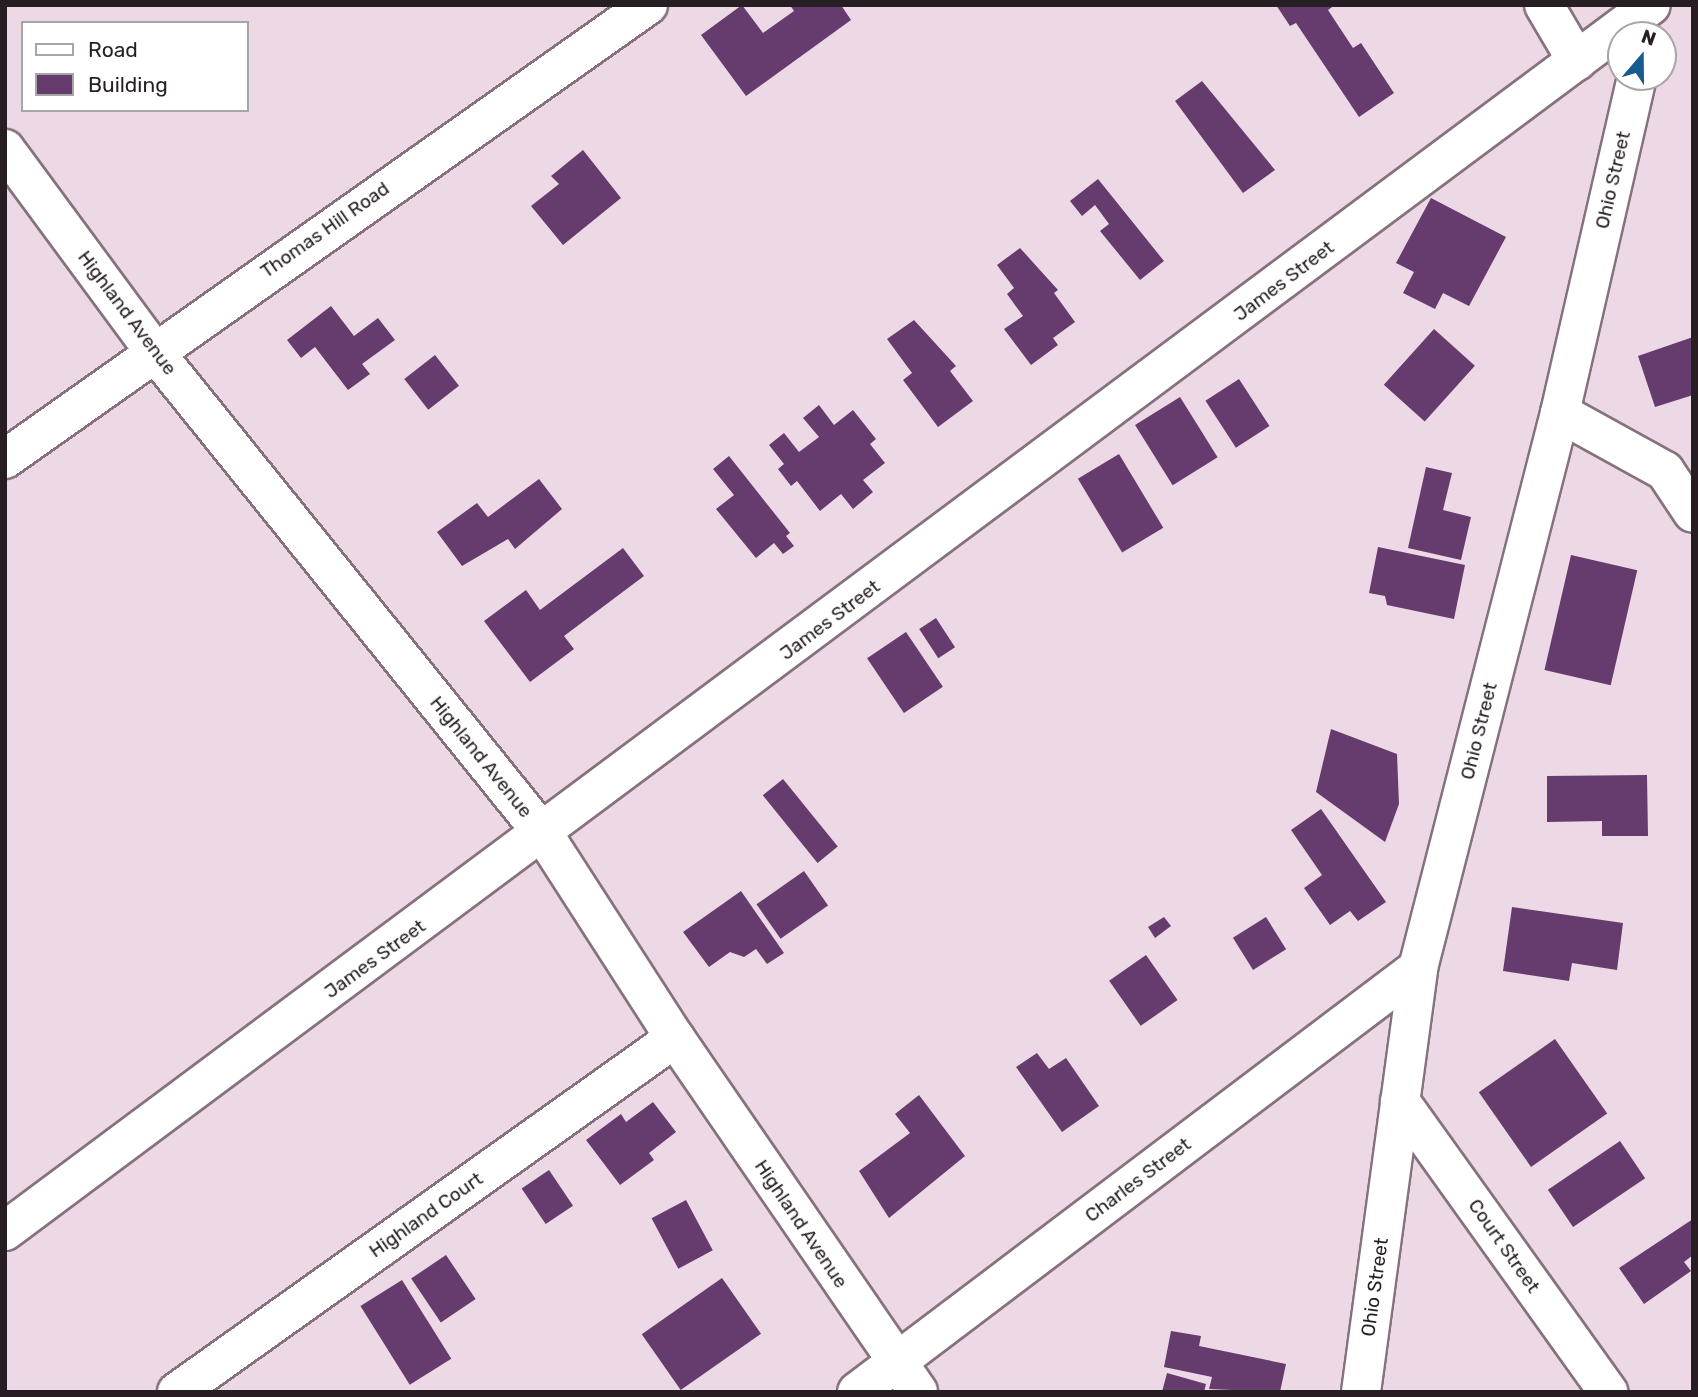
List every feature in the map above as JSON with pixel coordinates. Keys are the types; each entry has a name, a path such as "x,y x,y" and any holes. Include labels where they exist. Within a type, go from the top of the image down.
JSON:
{"street":[{"name":"Thomas Hill Road","path":"5,459 153,351 648,5"},
{"path":"1544,5 1577,61"},
{"name":"James Street","path":"5,1231 544,835 1652,5"},
{"name":"Ohio Street","path":"1361,1392 1418,968 1560,413 1634,91"},
{"name":"Highland Avenue","path":"5,149 153,351 544,835 675,1038 907,1377"},
{"path":"1560,413 1679,468 1693,513"},
{"name":"Charles Street","path":"858,1392 907,1377 1418,968"},
{"name":"Highland Court","path":"177,1392 675,1038"},
{"name":"Court Street","path":"1400,1101 1608,1392"}],"building":[{"path":"742,5 763,33 794,11 790,5 841,5 851,20 746,96 701,35"},
{"path":"1276,5 1335,5 1328,10 1353,48 1361,43 1394,93 1359,117 1296,23 1290,26"},
{"path":"1202,81 1275,170 1243,193 1175,101"},
{"path":"583,150 621,198 563,245 531,206 559,184 551,176"},
{"path":"1098,179 1164,261 1140,280 1100,231 1109,224 1095,205 1082,216 1070,201"},
{"path":"1431,198 1506,237 1469,306 1443,293 1435,309 1403,293 1414,272 1396,263"},
{"path":"1020,248 1058,290 1054,293 1075,322 1053,338 1058,345 1031,365 1004,329 1023,316 1007,294 1014,288 997,265"},
{"path":"331,306 354,336 378,318 395,340 362,364 370,374 348,390 315,347 301,358 287,340"},
{"path":"914,320 956,366 950,371 973,401 938,427 903,380 912,373 887,339"},
{"path":"1434,329 1475,366 1425,422 1384,385"},
{"path":"1693,337 1693,395 1655,407 1638,356"},
{"path":"435,355 459,386 428,410 404,379"},
{"path":"1239,379 1269,426 1236,448 1205,401"},
{"path":"1180,397 1218,457 1173,485 1135,425"},
{"path":"819,405 834,425 853,410 876,439 870,444 885,463 863,480 873,492 853,509 841,494 820,511 797,481 791,486 778,469 784,464 769,445 784,433 799,452 819,437 803,418"},
{"path":"1119,454 1163,528 1122,552 1078,479"},
{"path":"729,456 790,533 786,536 794,546 783,554 774,543 756,558 716,509 734,495 713,469"},
{"path":"1426,467 1452,473 1443,510 1471,517 1461,560 1408,548"},
{"path":"539,479 562,509 515,549 508,539 462,566 437,532 477,503 488,517"},
{"path":"1378,547 1465,565 1454,619 1387,605 1385,596 1369,593"},
{"path":"623,548 644,576 564,636 574,649 530,682 484,621 526,590 540,610"},
{"path":"1571,555 1637,570 1611,685 1544,670"},
{"path":"936,618 955,647 938,658 919,629"},
{"path":"906,632 943,687 904,713 867,658"},
{"path":"1331,729 1397,754 1399,804 1385,842 1316,792"},
{"path":"1647,775 1648,836 1602,836 1602,821 1547,822 1547,776"},
{"path":"783,779 838,847 818,863 763,795"},
{"path":"1321,809 1386,902 1358,921 1350,911 1330,925 1304,888 1322,875 1291,830"},
{"path":"804,871 828,905 781,939 756,904"},
{"path":"741,891 784,953 767,964 756,949 744,957 730,952 709,967 683,932"},
{"path":"1512,907 1623,923 1617,970 1572,963 1569,981 1503,971"},
{"path":"1164,917 1171,926 1155,938 1148,927"},
{"path":"1266,917 1286,949 1253,970 1233,938"},
{"path":"1146,955 1178,1000 1141,1026 1109,981"},
{"path":"1555,1039 1607,1114 1531,1167 1479,1092"},
{"path":"1037,1053 1049,1069 1066,1058 1099,1106 1062,1132 1016,1067"},
{"path":"919,1095 965,1156 889,1218 859,1171 910,1133 895,1114"},
{"path":"653,1102 676,1132 649,1153 654,1160 620,1185 586,1140 621,1114 626,1122"},
{"path":"1620,1141 1645,1178 1573,1227 1548,1190"},
{"path":"549,1170 573,1206 546,1224 522,1188"},
{"path":"686,1200 713,1250 678,1269 652,1218"},
{"path":"1693,1219 1693,1255 1684,1262 1691,1271 1644,1304 1619,1268"},
{"path":"446,1255 476,1299 441,1322 411,1278"},
{"path":"722,1278 761,1334 681,1390 642,1334"},
{"path":"402,1280 451,1359 410,1385 360,1306"},
{"path":"1171,1331 1201,1336 1199,1346 1286,1364 1280,1392 1209,1389 1212,1377 1164,1367"},
{"path":"1167,1373 1206,1384 1204,1392 1162,1392"}]}
